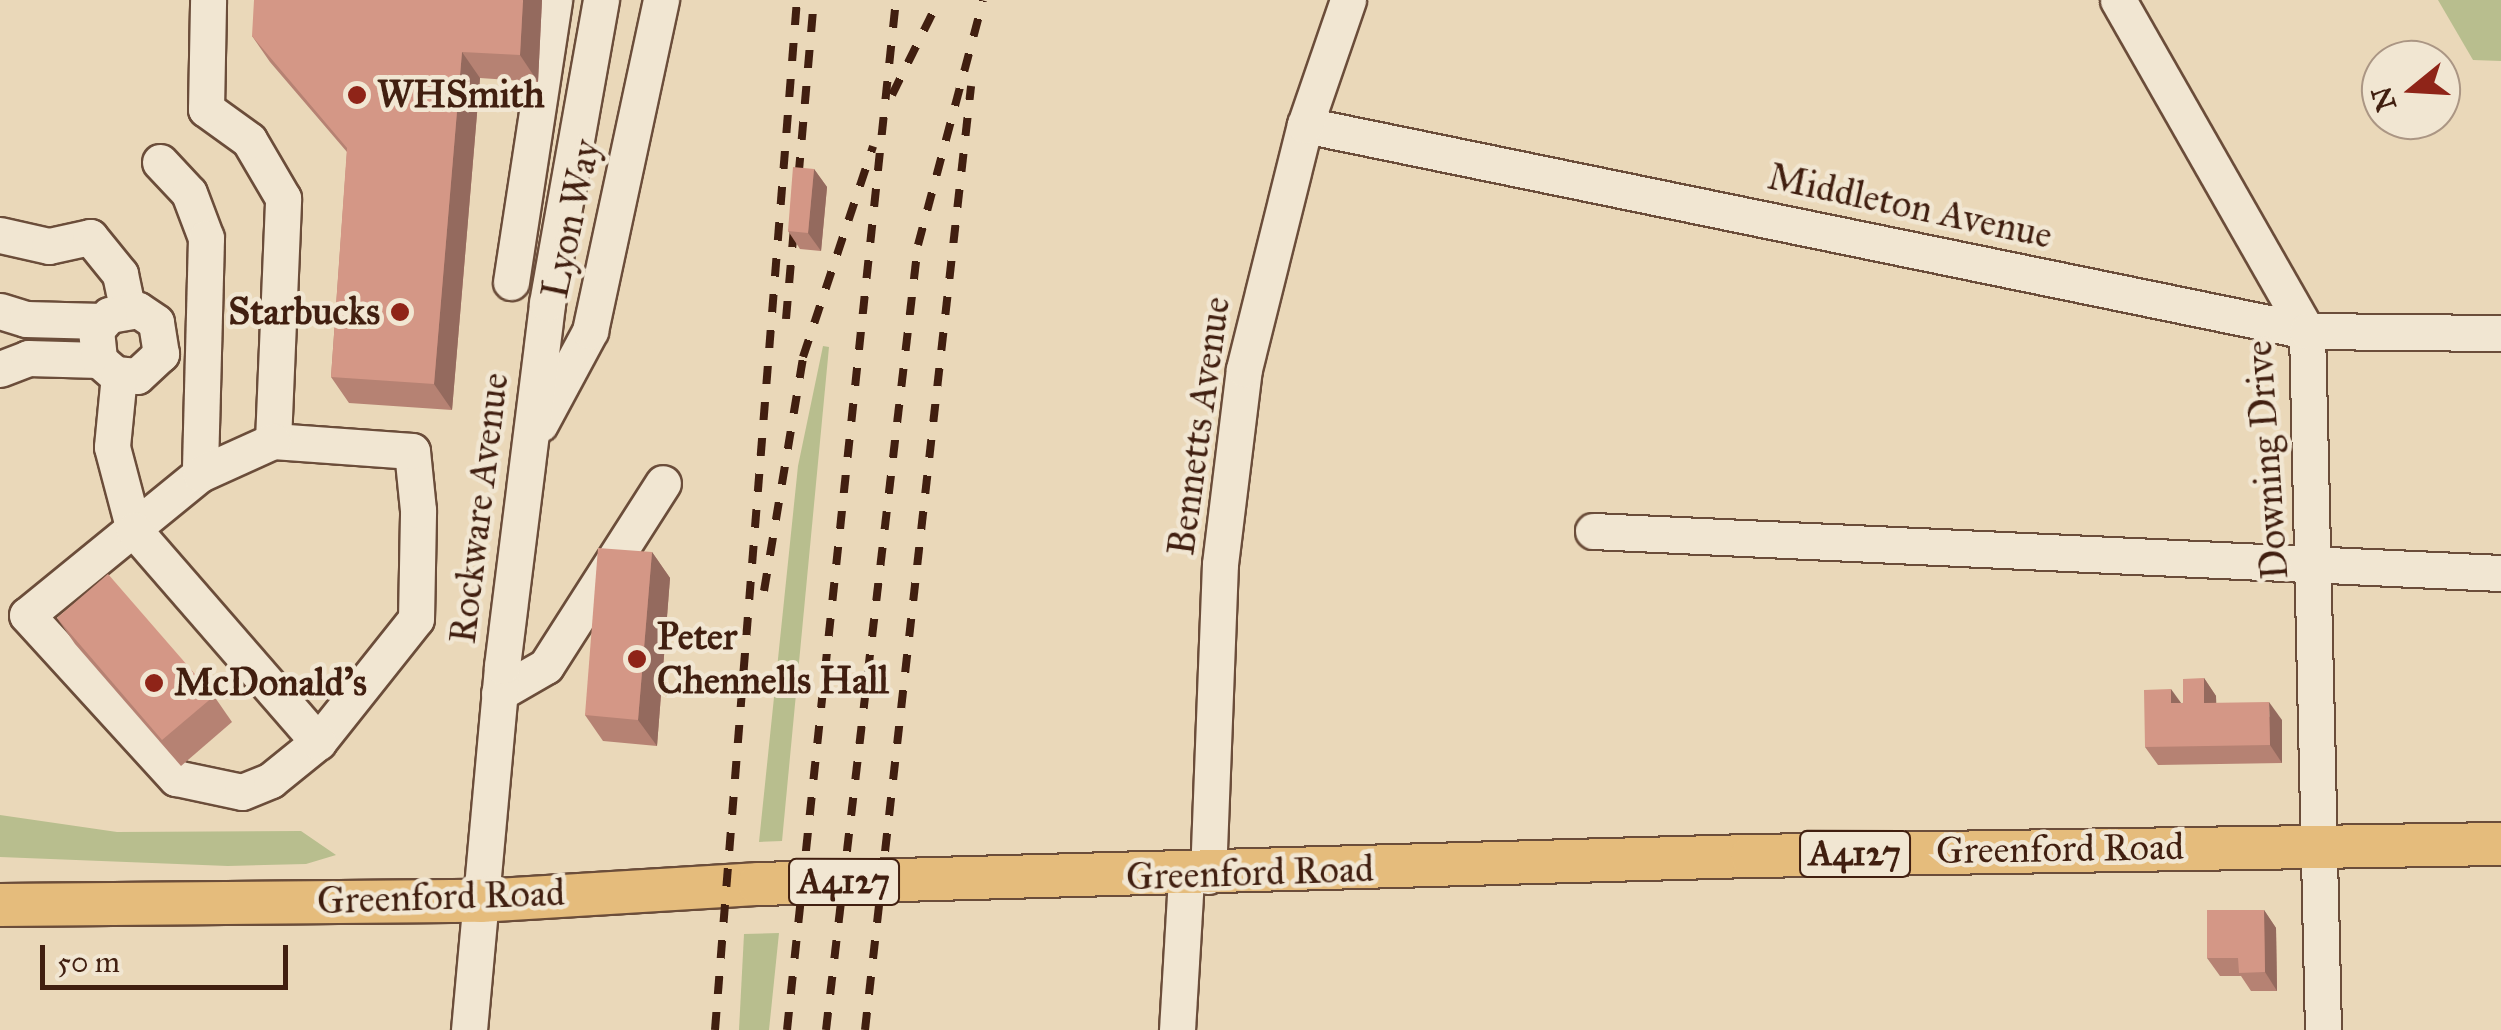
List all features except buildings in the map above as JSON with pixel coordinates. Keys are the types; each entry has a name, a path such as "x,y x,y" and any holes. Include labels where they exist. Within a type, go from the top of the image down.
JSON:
{"main road":[{"name":"Greenford Road","path":"0,904 480,900 759,884 1197,876 2321,843 2501,844"}],"street":[{"path":"208,0 206,109 249,140 283,198 273,441"},
{"path":"510,282 554,0"},
{"name":"Rockware Avenue","path":"469,1030 499,693 530,443 548,303 601,0"},
{"name":"Lyon Way","path":"530,443 590,331 661,0"},
{"name":"Bennetts Avenue","path":"1178,1030 1197,876 1220,564 1244,369 1306,125 1348,0"},
{"name":"Downing Drive","path":"2118,0 2307,331 2318,568 2324,1030"},
{"name":"Middleton Avenue","path":"1306,125 2307,331 2501,333"},
{"path":"160,162 189,193 206,238 200,474"},
{"path":"0,235 49,246 90,237 120,274 115,315 94,340 109,368 112,447 134,530 318,742"},
{"path":"0,310 26,319 148,314 163,344 147,372 28,358 0,369"},
{"path":"273,441 412,451 416,619 318,742 272,780 242,792 176,778 27,615 200,474 273,441"},
{"path":"499,693 546,666 663,483"},
{"path":"1594,531 2318,568 2501,573"}],"green space":[{"path":"2438,0 2501,0 2501,61 2473,60"},
{"path":"823,346 829,347 782,841 759,842 798,466"},
{"path":"0,815 117,832 301,831 336,855 306,864 228,866 0,857"},
{"path":"779,933 769,1030 739,1030 744,934"}],"railway":[{"path":"715,1030 797,0"},
{"path":"786,319 814,0"},
{"path":"787,1030 896,0"},
{"path":"892,95 939,0"},
{"path":"826,1030 918,245 983,0"},
{"path":"865,1030 971,86"},
{"path":"764,591 803,357 873,146"}],"place":[{"name":"WHSmith","path":"357,95"},
{"name":"Starbucks","path":"400,312"},
{"name":"Peter Chennells Hall","path":"637,659"},
{"name":"McDonald's","path":"154,683"}]}
